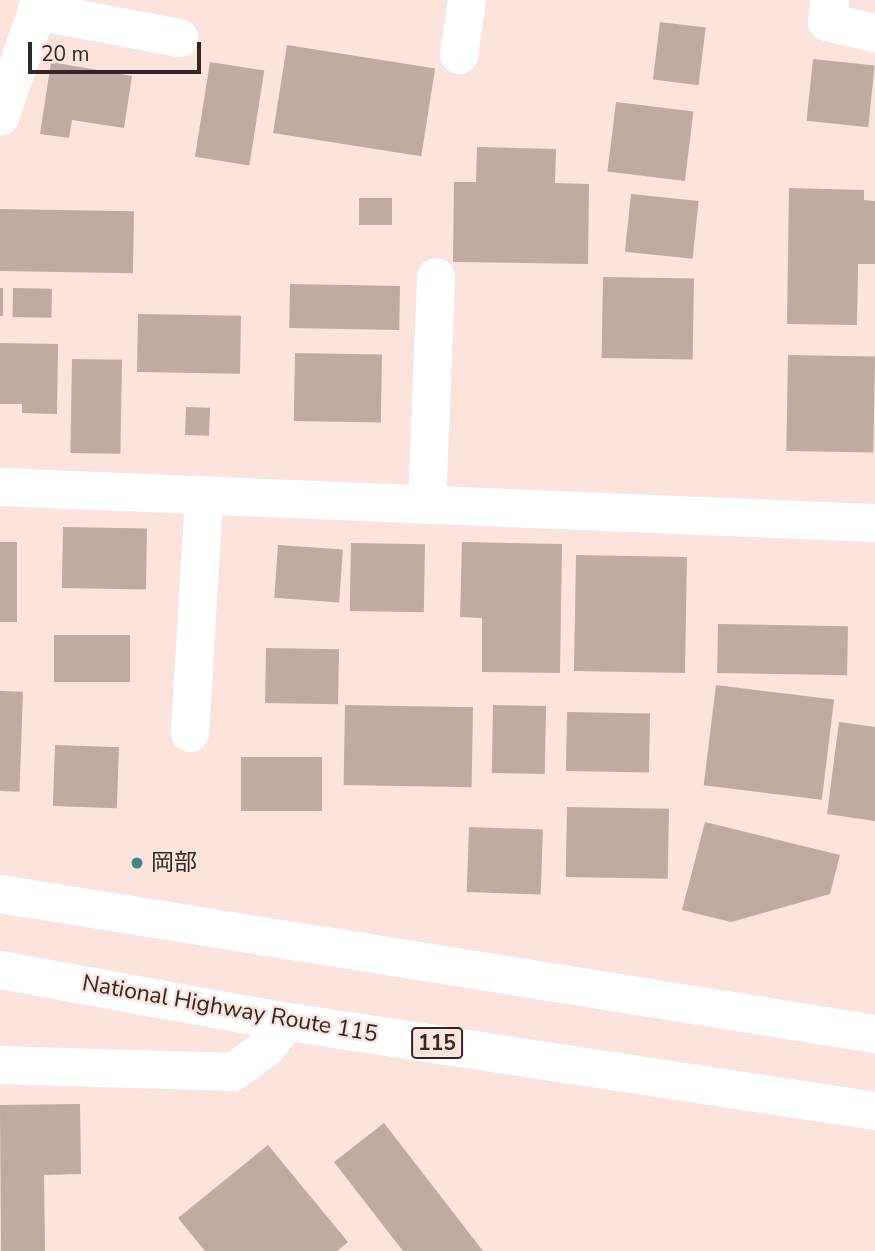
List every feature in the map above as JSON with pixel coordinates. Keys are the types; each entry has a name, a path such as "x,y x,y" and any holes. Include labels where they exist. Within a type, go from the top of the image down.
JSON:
{"main road":[{"path":"459,55 467,0"},
{"path":"830,0 827,22 875,33"},
{"path":"0,117 39,6 179,38"},
{"path":"426,504 436,277"},
{"path":"0,487 875,523"},
{"path":"190,733 204,495"},
{"path":"0,894 875,1034"},
{"name":"National Highway Route 115","path":"0,970 276,1020 875,1111"},
{"path":"0,1065 233,1072 266,1048 276,1035 276,1020"}],"building":[{"path":"660,22 706,28 699,85 653,80"},
{"path":"287,45 435,68 421,156 273,133"},
{"path":"813,59 875,65 868,127 807,121"},
{"path":"51,62 132,76 124,128 72,120 69,138 40,134"},
{"path":"210,62 264,71 249,165 195,157"},
{"path":"616,102 693,112 685,181 607,171"},
{"path":"477,147 556,149 555,183 589,184 588,264 453,262 454,182 476,182"},
{"path":"789,188 864,190 864,200 875,201 875,264 858,264 857,325 787,324"},
{"path":"631,194 699,201 693,259 625,252"},
{"path":"359,198 392,198 392,225 359,225"},
{"path":"0,209 134,211 133,273 0,271"},
{"path":"603,277 694,279 693,360 602,358"},
{"path":"290,284 400,286 399,330 289,328"},
{"path":"0,288 3,288 3,316 0,316"},
{"path":"13,288 52,289 51,318 12,317"},
{"path":"138,314 241,316 240,374 137,372"},
{"path":"0,343 58,344 57,414 22,413 22,404 0,404"},
{"path":"295,353 382,355 381,423 294,421"},
{"path":"788,355 875,357 873,453 786,451"},
{"path":"72,359 122,360 120,454 70,453"},
{"path":"186,407 210,408 209,436 185,435"},
{"path":"63,527 147,528 146,589 62,588"},
{"path":"0,542 17,542 17,622 0,622"},
{"path":"462,542 562,544 560,673 482,672 482,618 460,617"},
{"path":"351,543 425,544 424,612 350,611"},
{"path":"278,545 343,550 339,602 274,598"},
{"path":"576,555 687,557 685,673 574,671"},
{"path":"718,624 848,626 847,675 717,673"},
{"path":"54,635 130,635 130,682 54,682"},
{"path":"266,648 339,649 338,704 265,703"},
{"path":"716,685 834,700 822,800 704,785"},
{"path":"0,691 23,692 19,792 0,791"},
{"path":"345,705 473,707 472,787 344,785"},
{"path":"493,705 546,706 545,774 492,773"},
{"path":"567,712 650,713 649,772 566,771"},
{"path":"839,722 875,727 875,821 827,814"},
{"path":"55,745 119,747 117,808 53,806"},
{"path":"241,757 322,757 322,811 241,811"},
{"path":"567,807 669,809 668,879 566,877"},
{"path":"705,822 840,855 830,894 731,922 682,910"},
{"path":"469,827 543,830 541,895 467,892"},
{"path":"80,1104 81,1174 44,1175 45,1251 1,1251 0,1105"},
{"path":"384,1123 483,1251 403,1251 334,1162"},
{"path":"268,1145 348,1242 337,1251 205,1251 178,1218"}],"place":[{"name":"岡部","path":"137,863"}]}
